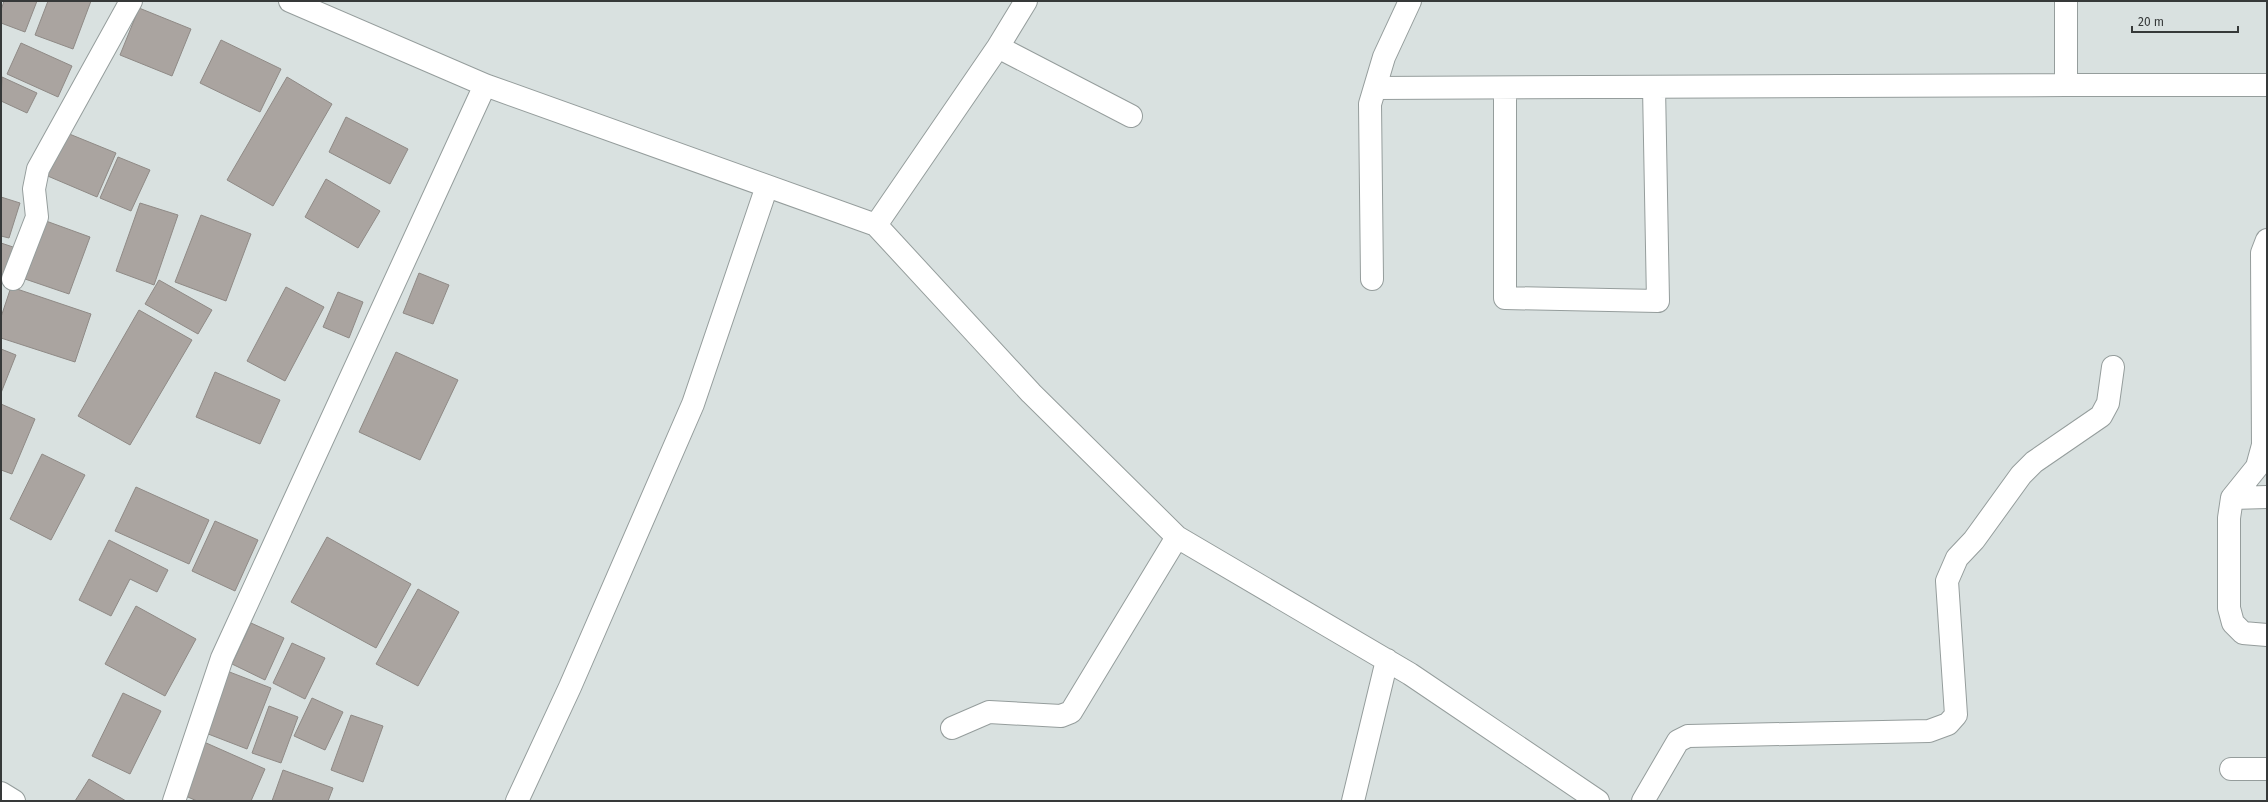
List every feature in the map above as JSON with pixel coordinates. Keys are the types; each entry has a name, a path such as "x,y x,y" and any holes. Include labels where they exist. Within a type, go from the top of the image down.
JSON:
{"street":[{"path":"13,279 37,217 34,189 38,169 131,1"},
{"path":"290,1 485,85 876,225 1031,393 1177,537 1386,660 1598,801"},
{"path":"876,225 998,47 1026,1"},
{"path":"1372,279 1370,104 1384,57 1410,1"},
{"path":"2066,1 2066,85"},
{"path":"998,47 1131,116"},
{"path":"174,801 222,658 485,85"},
{"path":"1375,88 2267,85"},
{"path":"1505,88 1505,298 1658,301 1654,87"},
{"path":"517,801 570,687 693,404 768,186"},
{"path":"2267,240 2262,253 2265,357 2263,445 2257,467 2232,498 2229,518 2229,608 2233,623 2243,633 2267,635"},
{"path":"1643,801 1678,741 1688,736 1929,731 1948,724 1956,715 1947,581 1957,558 1974,540 2021,475 2034,462 2101,416 2108,403 2113,367"},
{"path":"2232,498 2267,497"},
{"path":"952,728 989,712 1062,716 1071,712 1177,537"},
{"path":"1353,801 1386,660"},
{"path":"2231,769 2267,769"},
{"path":"1,793 14,801"}],"building":[{"path":"4,1 37,1 25,32 1,23 1,10"},
{"path":"48,1 91,1 73,49 35,35"},
{"path":"139,8 191,29 172,76 120,55"},
{"path":"221,40 281,69 260,112 200,83"},
{"path":"21,43 72,66 58,97 7,74"},
{"path":"2,77 37,93 27,113 1,101"},
{"path":"287,77 332,104 273,206 227,180"},
{"path":"346,117 408,149 390,184 329,152"},
{"path":"62,131 116,153 97,197 43,174"},
{"path":"118,157 150,170 131,211 100,198"},
{"path":"326,179 380,211 358,248 305,217"},
{"path":"1,197 20,203 9,238 1,236"},
{"path":"140,203 178,215 154,285 116,271"},
{"path":"201,215 251,234 226,301 175,282"},
{"path":"46,221 90,237 69,294 25,279"},
{"path":"1,243 16,248 6,282 1,280"},
{"path":"419,273 449,285 433,324 403,313"},
{"path":"159,280 212,310 198,334 145,304"},
{"path":"11,287 91,314 75,362 1,338 1,317"},
{"path":"286,287 324,307 285,381 247,361"},
{"path":"338,292 363,302 349,338 323,327"},
{"path":"139,310 192,340 130,445 78,416"},
{"path":"1,349 16,355 1,393"},
{"path":"396,352 458,380 420,460 359,432"},
{"path":"215,372 280,400 260,444 196,417"},
{"path":"1,404 35,419 12,474 1,470"},
{"path":"42,454 85,475 51,540 10,519"},
{"path":"136,487 209,520 189,564 115,531"},
{"path":"215,521 258,540 235,591 192,571"},
{"path":"327,537 411,584 376,648 291,602"},
{"path":"109,540 168,570 157,592 130,579 111,616 79,600"},
{"path":"418,589 459,612 418,686 376,664"},
{"path":"136,606 196,639 165,696 105,664"},
{"path":"251,623 284,638 265,680 232,664"},
{"path":"292,643 325,658 305,699 273,683"},
{"path":"227,671 271,688 247,749 203,732"},
{"path":"123,693 161,711 130,774 92,756"},
{"path":"312,698 343,712 325,750 294,736"},
{"path":"269,706 298,717 281,763 252,753"},
{"path":"351,715 383,726 363,782 331,770"},
{"path":"204,742 265,769 251,801 197,801 181,794"},
{"path":"283,770 333,788 328,801 272,801"},
{"path":"89,779 126,801 75,801"}]}
